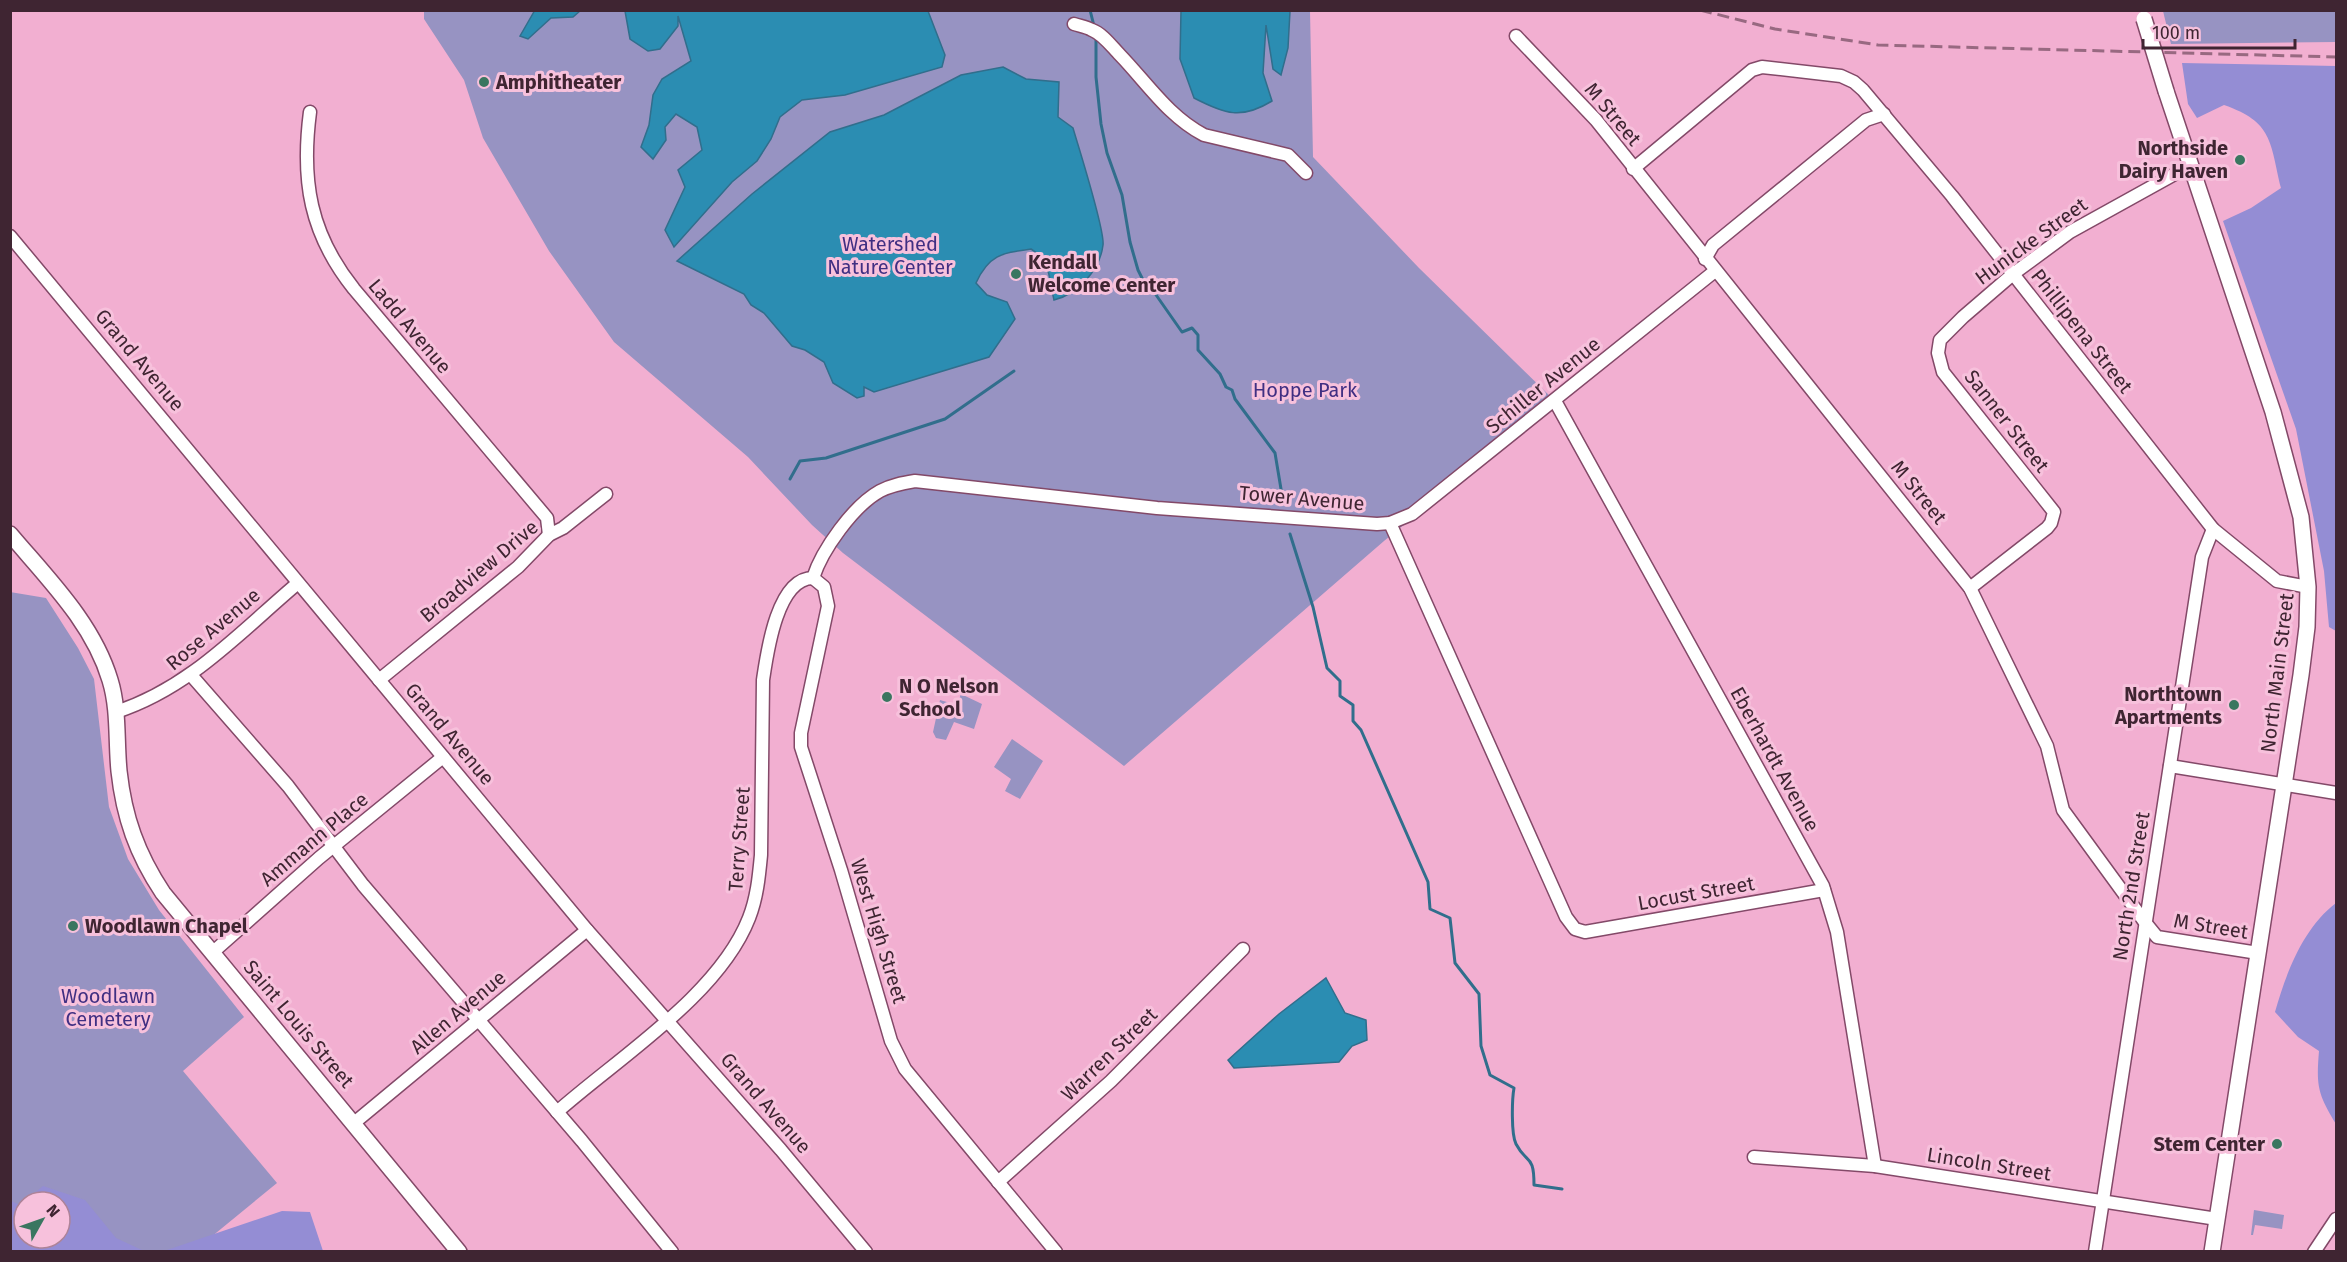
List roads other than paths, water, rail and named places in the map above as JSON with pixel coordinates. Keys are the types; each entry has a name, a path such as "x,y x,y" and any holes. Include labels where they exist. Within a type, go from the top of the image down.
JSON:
{"main road":[{"name":"North Main Street","path":"2142,15 2272,412 2296,493 2306,554 2308,586 2307,627 2212,1251"},
{"name":"Saint Louis Street","path":"10,534 73,609 92,638 110,681 116,712 124,812 139,852 164,893 459,1251"}],"street":[{"path":"1074,24 1093,30 1105,39 1155,92 1169,111 1193,130 1204,135 1288,155 1306,173"},
{"name":"M Street","path":"1516,36 1596,120 1970,588 2047,746 2063,810 2144,921 2157,937 2258,953"},
{"name":"Phillipena Street","path":"1633,169 1752,70 1762,67 1841,76 1854,82 1884,114 2013,274 2212,529 2277,582 2308,586"},
{"name":"Ladd Avenue","path":"310,112 307,137 309,198 320,234 330,256 354,289 547,518 549,535"},
{"path":"1705,259 1713,245 1866,120 1884,114"},
{"name":"Hunicke Street","path":"1937,346 1954,325 2013,274 2070,232 2191,165"},
{"name":"Grand Avenue","path":"10,236 587,930 782,1150 866,1251"},
{"name":"Schiller Avenue","path":"1390,523 1412,514 1715,271"},
{"name":"Sanner Street","path":"1937,346 1943,372 2054,512 2054,517 2047,528 1970,588"},
{"name":"Eberhardt Avenue","path":"1555,401 1824,890 1837,932 1875,1166"},
{"name":"Tower Avenue","path":"813,578 821,557 859,508 878,492 915,481 1157,508 1377,524 1390,523 1566,917 1575,929"},
{"name":"Broadview Drive","path":"379,680 518,567 549,535 563,528 606,494"},
{"name":"North 2nd Street","path":"2095,1251 2144,921 2202,557 2212,529"},
{"name":"Terry Street","path":"557,1112 690,1001 723,964 748,919 759,879 761,855 762,703 766,656 778,610 800,582 813,578"},
{"name":"West High Street","path":"813,578 824,587 828,606 801,733 804,759 897,1055 905,1069 1056,1251"},
{"name":"Rose Avenue","path":"116,712 160,695 191,675 298,583"},
{"path":"191,675 288,786 334,846 478,1021 672,1251"},
{"name":"Ammann Place","path":"212,952 334,846 443,757"},
{"path":"2170,766 2337,793"},
{"name":"Locust Street","path":"1575,929 1585,932 1824,890"},
{"name":"Allen Avenue","path":"354,1123 587,930"},
{"name":"Warren Street","path":"998,1182 1111,1081 1243,949"},
{"name":"Lincoln Street","path":"1754,1157 1875,1166 2217,1220"},
{"path":"2314,1251 2337,1219"}],"water":[{"path":"535,10 580,11 573,17 551,18 528,39 520,36"},
{"path":"625,11 928,11 945,55 942,67 845,95 802,100 780,117 771,139 757,161 732,182 674,247 665,230 685,187 678,170 702,150 697,127 676,114 665,127 666,140 653,159 641,147 649,125 653,95 662,79 691,61 678,16 678,26 660,49 648,51 630,39"},
{"path":"1181,11 1290,11 1288,48 1281,75 1273,69 1266,25 1263,73 1272,101 1251,111 1233,113 1194,98 1180,59"},
{"path":"1003,67 1026,79 1059,82 1058,117 1073,128 1096,207 1103,245 1093,272 1086,280 1063,297 1054,300 1046,265 1031,249 1005,254 986,266 976,283 987,295 1007,302 1015,319 989,357 874,392 864,387 864,396 857,398 833,383 824,362 805,350 792,346 764,313 751,305 744,294 677,261 752,194 830,132 884,115 961,75"},
{"path":"1326,978 1345,1013 1366,1020 1367,1040 1352,1046 1339,1062 1234,1068 1228,1060 1279,1014"}],"waterway":[{"path":"1090,10 1094,26"},
{"path":"1096,35 1096,77 1101,124 1107,153 1122,195 1130,242 1138,270 1146,286 1154,292 1182,332 1192,328 1198,335 1198,350 1220,374 1226,387 1232,390 1235,399 1275,453 1282,495"},
{"path":"790,479 800,461 826,458 945,419 1014,371"},
{"path":"1290,534 1313,607 1327,668 1340,681 1340,696 1353,705 1353,721 1361,730 1428,882 1430,909 1450,918 1455,963 1479,994 1481,1046 1490,1075 1514,1088 1512,1108 1516,1144 1533,1168 1534,1185 1562,1189"}],"railway":[{"path":"1700,10 1775,29 1878,45 2336,57"}],"place":[{"name":"Amphitheater","path":"484,82"},
{"name":"Northside Dairy Haven","path":"2240,160"},
{"name":"Kendall Welcome Center","path":"1016,274"},
{"name":"N O Nelson School","path":"887,697"},
{"name":"Northtown Apartments","path":"2234,705"},
{"name":"Woodlawn Chapel","path":"73,926"},
{"name":"Stem Center","path":"2277,1144"}],"park label":[{"name":"Watershed Nature Center","path":"890,256"},
{"name":"Hoppe Park","path":"1305,390"},
{"name":"Woodlawn Cemetery","path":"108,1008"}]}
